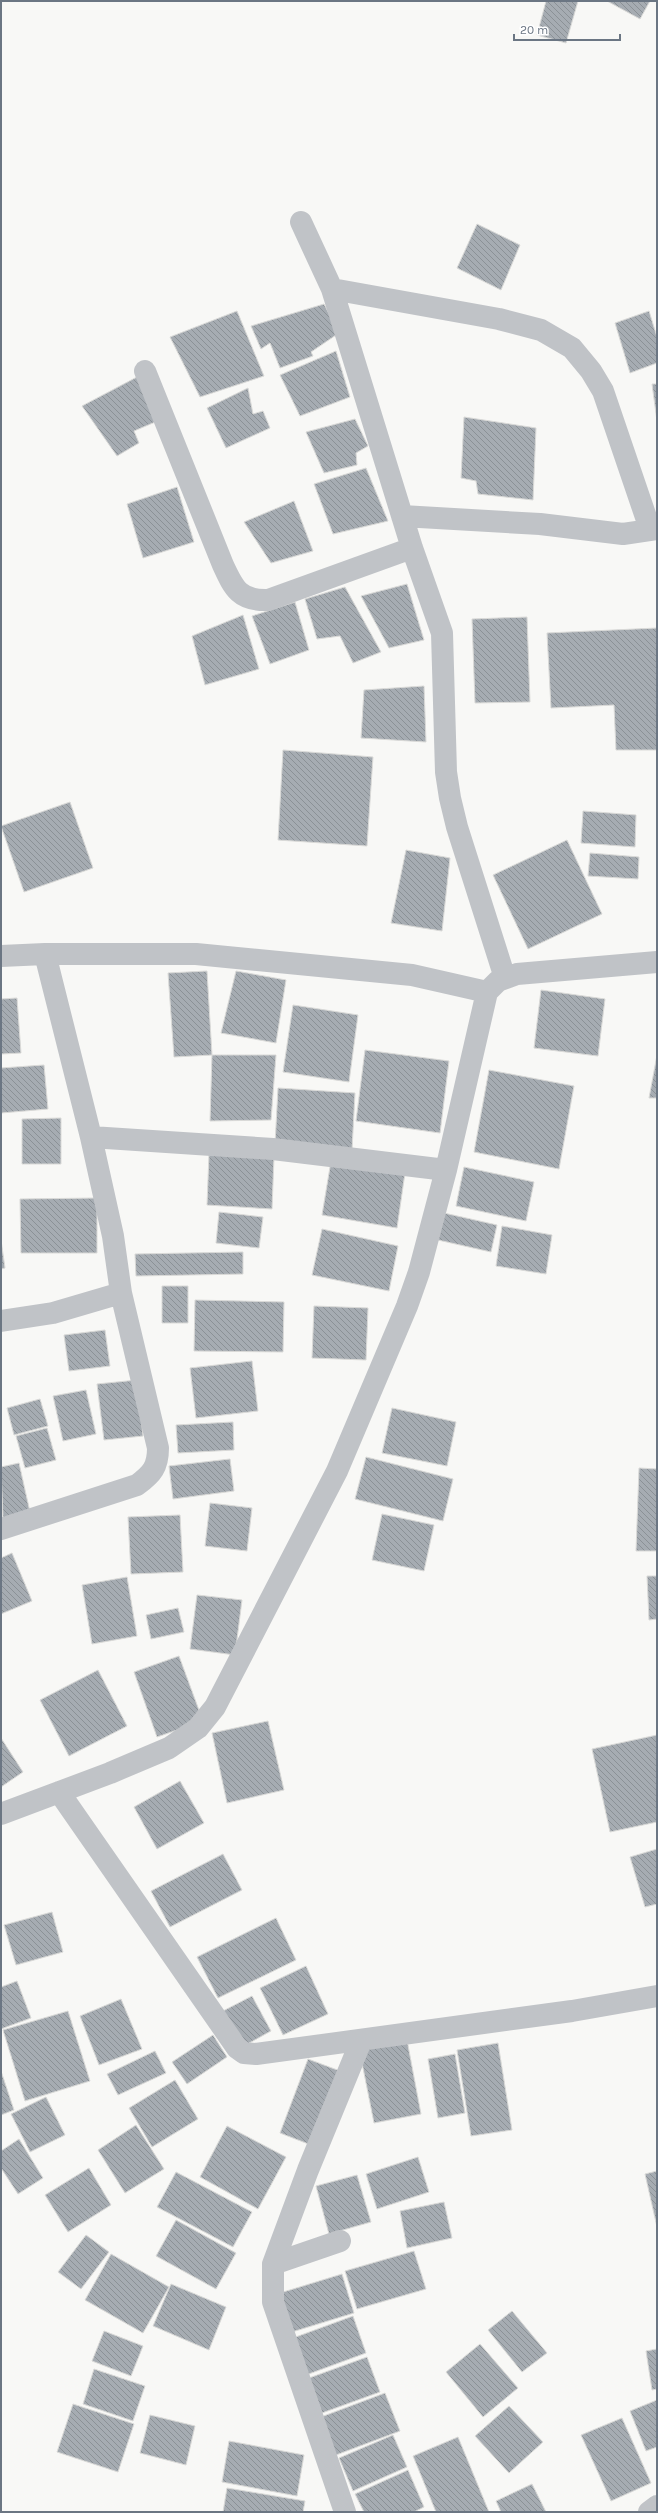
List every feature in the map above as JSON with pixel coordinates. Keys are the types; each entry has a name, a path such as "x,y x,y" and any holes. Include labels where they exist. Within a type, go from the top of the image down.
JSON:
{"street":[{"path":"301,222 332,289 412,548 442,633 446,772 450,798 457,827 505,978"},
{"path":"332,289 499,319 541,330 572,348 591,371 603,391 654,529 623,534 540,524 402,516"},
{"path":"146,371 223,565 231,582 241,594 253,600 268,600 412,548"},
{"path":"1,956 45,954 196,954 412,975 486,992"},
{"path":"1,1529 137,1485 149,1476 156,1468 158,1448 121,1293 112,1236 91,1137 45,954"},
{"path":"1,1814 169,1748 198,1728 215,1707 338,1471 407,1306 419,1272 446,1170 486,992 491,986 505,978 530,972 657,962"},
{"path":"91,1137 273,1150 446,1170"},
{"path":"1,1322 53,1313 121,1293"},
{"path":"59,1792 237,2048 244,2053 256,2054 361,2041 470,2023 572,2011 657,1996"},
{"path":"344,2512 274,2302 273,2264 308,2170 361,2041"},
{"path":"273,2264 340,2241"},
{"path":"648,2512 657,2506"}],"building":[{"path":"546,1 578,1 566,43 537,35"},
{"path":"607,1 650,1 640,19"},
{"path":"477,224 520,245 501,290 457,268"},
{"path":"324,304 339,333 311,352 313,356 280,368 270,343 261,349 251,326"},
{"path":"237,311 264,376 200,397 170,337"},
{"path":"649,311 657,337 657,363 630,373 615,323"},
{"path":"336,351 350,397 300,416 280,375"},
{"path":"137,377 160,420 134,431 139,443 117,456 82,406"},
{"path":"652,384 657,384 657,421"},
{"path":"248,388 253,414 263,411 270,428 226,448 207,408"},
{"path":"464,417 536,428 533,500 478,494 476,481 461,478"},
{"path":"355,419 368,446 356,453 357,465 324,473 306,432"},
{"path":"366,468 388,521 333,534 314,484"},
{"path":"177,487 194,542 143,558 127,504"},
{"path":"294,501 313,551 271,563 244,522"},
{"path":"407,584 424,640 389,648 361,596"},
{"path":"345,587 381,652 353,663 340,636 317,639 305,599"},
{"path":"295,602 309,650 270,664 252,616"},
{"path":"243,615 259,669 205,685 192,636"},
{"path":"527,617 530,702 475,703 472,619"},
{"path":"657,628 657,750 616,750 614,705 551,708 547,633"},
{"path":"424,686 426,742 361,738 364,690"},
{"path":"283,750 373,757 367,846 278,840"},
{"path":"70,802 93,868 24,892 1,826"},
{"path":"583,811 636,815 635,847 581,843"},
{"path":"567,840 602,914 528,949 493,875"},
{"path":"406,850 450,858 442,931 391,923"},
{"path":"590,853 639,857 638,879 588,876"},
{"path":"207,971 212,1055 174,1057 168,973"},
{"path":"236,971 286,980 276,1043 221,1033"},
{"path":"541,990 605,999 598,1056 534,1048"},
{"path":"17,998 21,1053 1,1054 1,999"},
{"path":"293,1005 358,1015 349,1082 283,1072"},
{"path":"365,1050 449,1061 440,1133 356,1121"},
{"path":"212,1055 276,1055 271,1120 210,1121"},
{"path":"657,1055 657,1098 649,1098"},
{"path":"44,1065 48,1109 1,1113 1,1068"},
{"path":"489,1070 574,1086 559,1169 474,1152"},
{"path":"278,1088 355,1093 352,1150 275,1145"},
{"path":"61,1118 61,1164 22,1164 22,1119"},
{"path":"209,1154 274,1157 272,1209 207,1205"},
{"path":"331,1161 405,1173 397,1228 322,1215"},
{"path":"464,1167 534,1182 526,1221 456,1206"},
{"path":"97,1198 97,1253 21,1253 20,1199"},
{"path":"219,1212 263,1217 259,1248 216,1243"},
{"path":"444,1213 497,1225 491,1252 438,1240"},
{"path":"502,1226 552,1235 546,1274 496,1266"},
{"path":"322,1229 398,1246 389,1291 312,1275"},
{"path":"1,1240 5,1268 1,1269"},
{"path":"243,1252 243,1274 136,1276 135,1254"},
{"path":"162,1286 188,1286 188,1323 162,1323"},
{"path":"195,1300 284,1302 283,1352 194,1351"},
{"path":"314,1306 368,1308 366,1360 312,1358"},
{"path":"105,1330 110,1366 69,1371 64,1335"},
{"path":"252,1361 258,1411 196,1418 190,1368"},
{"path":"137,1380 143,1436 104,1440 97,1384"},
{"path":"86,1390 96,1434 63,1441 53,1396"},
{"path":"40,1399 48,1426 14,1435 7,1408"},
{"path":"392,1408 456,1422 447,1466 382,1453"},
{"path":"233,1422 234,1450 178,1453 176,1425"},
{"path":"47,1428 56,1460 25,1468 16,1436"},
{"path":"366,1457 453,1479 443,1521 355,1499"},
{"path":"230,1459 234,1491 173,1499 169,1466"},
{"path":"19,1463 30,1512 3,1518 1,1467"},
{"path":"639,1468 657,1469 657,1551 636,1551"},
{"path":"210,1503 252,1508 247,1551 205,1546"},
{"path":"382,1514 434,1525 424,1571 372,1560"},
{"path":"180,1515 183,1572 131,1574 128,1517"},
{"path":"12,1553 32,1601 1,1614 1,1558"},
{"path":"647,1576 657,1576 657,1619 649,1620"},
{"path":"127,1577 137,1636 92,1644 82,1585"},
{"path":"197,1595 242,1600 235,1655 190,1649"},
{"path":"178,1608 184,1632 151,1639 146,1615"},
{"path":"179,1656 203,1721 157,1737 134,1672"},
{"path":"98,1670 127,1726 69,1756 40,1700"},
{"path":"268,1721 284,1790 227,1803 212,1733"},
{"path":"657,1735 657,1822 610,1832 592,1749"},
{"path":"1,1738 23,1772 1,1787"},
{"path":"180,1781 204,1823 157,1849 134,1807"},
{"path":"657,1849 657,1904 645,1907 630,1857"},
{"path":"223,1854 242,1890 170,1927 151,1891"},
{"path":"52,1912 63,1952 16,1965 4,1925"},
{"path":"276,1918 296,1960 218,1998 197,1957"},
{"path":"306,1966 328,2014 283,2035 260,1988"},
{"path":"17,1981 31,2018 1,2029 1,1987"},
{"path":"252,1996 271,2031 242,2047 223,2011"},
{"path":"121,1999 142,2049 99,2065 80,2016"},
{"path":"68,2011 90,2081 25,2101 3,2030"},
{"path":"213,2035 227,2057 187,2084 172,2062"},
{"path":"407,2040 421,2114 374,2123 359,2048"},
{"path":"498,2043 512,2130 471,2136 457,2050"},
{"path":"155,2051 166,2073 118,2095 107,2074"},
{"path":"455,2054 465,2113 438,2118 428,2059"},
{"path":"308,2059 340,2071 311,2145 280,2133"},
{"path":"1,2071 14,2110 1,2115"},
{"path":"175,2080 198,2119 152,2147 129,2108"},
{"path":"46,2097 65,2135 30,2152 11,2114"},
{"path":"136,2125 164,2169 125,2193 98,2150"},
{"path":"227,2126 286,2157 258,2209 200,2177"},
{"path":"19,2139 43,2178 18,2194 1,2168 1,2151"},
{"path":"418,2157 429,2192 377,2209 366,2174"},
{"path":"89,2168 111,2205 68,2232 45,2195"},
{"path":"657,2171 657,2227 645,2174"},
{"path":"176,2172 252,2212 233,2247 157,2207"},
{"path":"357,2175 371,2222 329,2234 316,2186"},
{"path":"444,2202 452,2238 407,2248 400,2211"},
{"path":"176,2220 236,2253 216,2289 156,2256"},
{"path":"86,2235 109,2252 81,2289 58,2272"},
{"path":"414,2251 426,2289 357,2309 345,2271"},
{"path":"111,2254 169,2287 143,2333 85,2300"},
{"path":"342,2274 354,2313 292,2332 280,2293"},
{"path":"171,2284 226,2307 209,2350 153,2326"},
{"path":"512,2311 547,2353 522,2372 488,2330"},
{"path":"353,2316 366,2353 306,2375 293,2338"},
{"path":"104,2331 143,2346 131,2376 92,2361"},
{"path":"480,2344 518,2388 483,2417 446,2372"},
{"path":"657,2349 657,2389 652,2390 646,2351"},
{"path":"367,2357 380,2392 322,2413 309,2378"},
{"path":"94,2369 145,2386 133,2421 83,2404"},
{"path":"385,2393 400,2431 336,2455 321,2417"},
{"path":"657,2400 657,2447 646,2451 630,2411"},
{"path":"73,2404 134,2424 118,2472 57,2452"},
{"path":"509,2406 543,2442 509,2473 475,2436"},
{"path":"150,2415 195,2426 186,2465 140,2453"},
{"path":"622,2418 651,2483 611,2501 581,2435"},
{"path":"393,2435 407,2467 353,2491 339,2458"},
{"path":"458,2437 489,2512 436,2512 413,2456"},
{"path":"229,2441 304,2455 297,2496 222,2482"},
{"path":"408,2470 424,2507 414,2512 364,2512 355,2494"},
{"path":"532,2484 546,2512 501,2512 496,2501"},
{"path":"227,2488 305,2501 303,2512 223,2512"}]}
